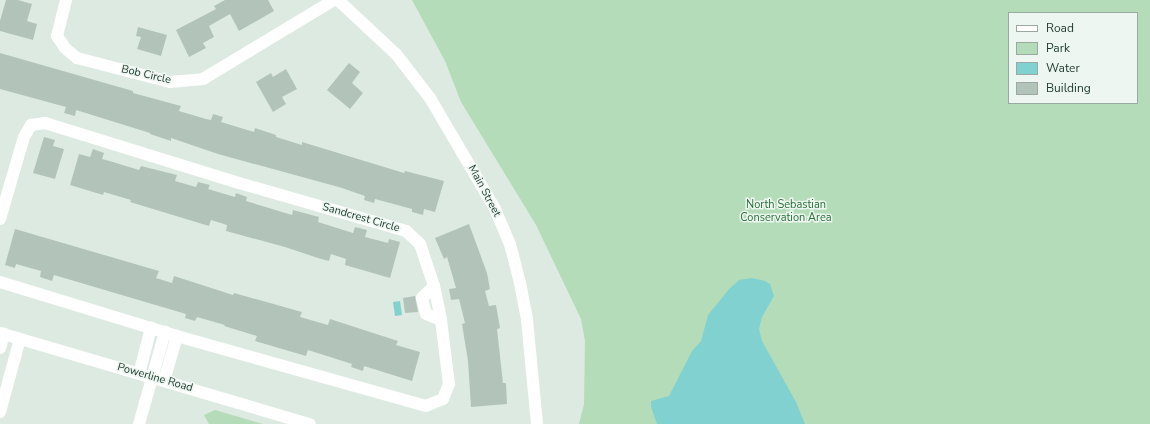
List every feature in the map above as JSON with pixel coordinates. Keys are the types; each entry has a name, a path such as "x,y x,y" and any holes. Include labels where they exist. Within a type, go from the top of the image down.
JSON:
{"street":[{"name":"Bob Circle","path":"66,0 56,36 65,48 77,58 170,82 203,79 334,0"},
{"name":"Main Street","path":"338,0 396,54 430,98 495,209 510,244 520,282 527,320 537,424"},
{"name":"Sandcrest Circle","path":"0,219 24,137 31,125 45,123 239,183 406,231 420,244 434,286 441,320 449,384 442,399 426,406 177,336 0,282"},
{"path":"139,374 151,328"},
{"path":"139,424 165,332"},
{"path":"0,348 2,333"},
{"name":"Powerline Road","path":"2,333 310,424"},
{"path":"164,381 177,336"},
{"path":"0,412 20,339"}],"green space":[{"name":"North Sebastian Conservation Area","path":"412,0 1150,0 1150,424 579,424 584,404 585,341 581,319 536,225 461,102 445,61"},
{"path":"215,410 263,424 209,424 204,415"}],"water":[{"path":"752,278 765,281 770,284 774,296 762,317 759,329 762,341 796,402 805,424 657,424 651,407 651,401 669,396 692,351 701,341 708,315 729,289 739,280"},
{"path":"400,301 402,315 395,316 393,302"}],"building":[{"path":"6,0 18,0 32,4 27,21 37,24 33,40 0,31 0,21"},
{"path":"225,0 268,0 274,11 239,31 230,14 209,26 214,37 203,43 206,48 189,57 176,30 216,9 214,6"},
{"path":"138,27 167,35 161,56 137,49 141,37 136,36"},
{"path":"0,53 181,106 179,111 206,119 211,120 213,114 223,117 221,122 254,132 255,128 276,135 276,137 302,145 302,142 404,173 405,171 444,181 435,212 424,209 423,215 412,212 412,209 375,199 374,203 364,200 365,196 342,188 218,154 171,138 171,141 76,110 75,116 64,113 66,107 0,89"},
{"path":"349,63 360,72 352,83 363,93 350,109 327,90"},
{"path":"286,69 297,89 282,97 286,104 273,112 256,82 271,73 273,77"},
{"path":"44,137 55,140 53,146 64,149 55,179 33,173"},
{"path":"93,149 104,153 102,159 139,170 141,166 177,175 175,181 196,187 198,182 210,185 208,189 235,197 236,193 247,197 246,201 292,215 293,210 319,217 318,222 353,233 355,227 367,230 365,237 388,243 389,239 400,242 390,278 345,265 346,259 331,254 329,261 226,231 227,225 211,220 209,226 130,202 131,200 104,192 103,195 70,185 79,154 90,157"},
{"path":"469,224 487,273 490,289 485,291 489,306 496,305 500,328 497,329 503,383 506,383 507,404 471,407 468,361 462,324 465,323 459,299 451,300 449,289 456,288 447,257 444,259 435,238"},
{"path":"15,229 159,271 156,278 172,283 174,276 233,295 234,293 302,312 300,317 328,325 330,319 398,341 396,345 420,352 412,381 364,366 363,371 351,367 352,364 308,350 306,356 255,341 257,336 224,326 225,325 197,317 195,321 185,318 186,314 54,275 52,281 40,277 41,271 16,264 15,268 5,265"},
{"path":"415,296 418,312 405,313 403,298"}]}
